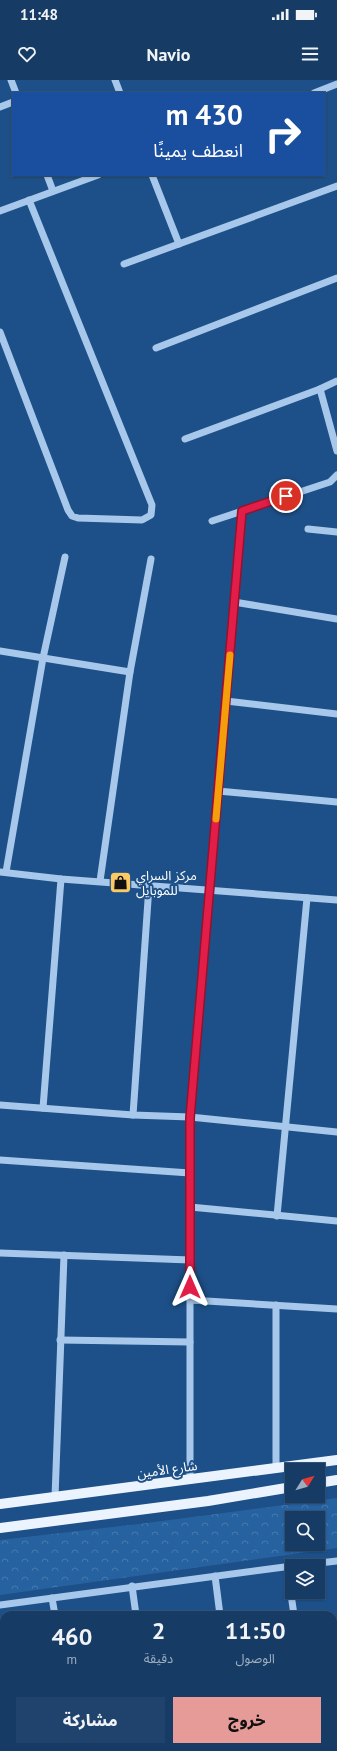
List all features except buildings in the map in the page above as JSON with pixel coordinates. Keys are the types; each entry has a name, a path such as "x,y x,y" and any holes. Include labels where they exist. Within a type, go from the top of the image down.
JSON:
{"main road":[{"name":"شارع الأمين","path":"0,1504 337,1460"},
{"path":"325,1482 337,1480"},
{"path":"0,1528 208,1501 285,1488"}],"street":[{"path":"11,80 16,92"},
{"path":"115,80 120,92"},
{"path":"317,92 337,84"},
{"path":"0,107 12,102"},
{"path":"47,176 53,191"},
{"path":"0,211 95,176"},
{"path":"152,176 179,244"},
{"path":"124,264 337,186"},
{"path":"0,332 68,510 72,516 78,518 142,520 151,515 152,505 29,200"},
{"path":"156,348 337,278"},
{"path":"185,439 320,389 337,381"},
{"path":"320,389 336,442 337,451"},
{"path":"212,521 330,482 337,475"},
{"path":"190,1479 190,1118 242,511"},
{"path":"308,529 337,532"},
{"path":"65,557 3,872 61,879 337,900"},
{"path":"100,881 130,672 151,558"},
{"path":"234,602 337,619"},
{"path":"0,651 130,672"},
{"path":"226,701 337,714"},
{"path":"218,792 337,802"},
{"path":"43,1108 61,879"},
{"path":"133,1115 149,886"},
{"path":"278,1216 307,898"},
{"path":"0,1105 190,1118 337,1132"},
{"path":"0,1160 190,1174"},
{"path":"190,1207 337,1221"},
{"path":"0,1253 190,1260"},
{"path":"55,1497 64,1255"},
{"path":"190,1300 337,1309"},
{"path":"276,1306 276,1468"},
{"path":"60,1340 190,1342"},
{"path":"325,1562 337,1561"},
{"path":"0,1605 132,1586 285,1567"},
{"path":"215,1576 219,1611"},
{"path":"132,1586 135,1611"},
{"path":"52,1598 54,1611"},
{"path":"293,1599 294,1611"}],"green space":[{"path":"337,1498 337,1548 325,1550 325,1511 285,1511 285,1551 315,1551 0,1595 0,1540 299,1503 325,1503 325,1500"}],"slow traffic":[{"path":"216,819 230,655"}],"place":[{"name":"مركز السراي للموبايل","path":"120,882"}],"route":[{"path":"190,1287 190,1118 242,511 286,496"}]}
